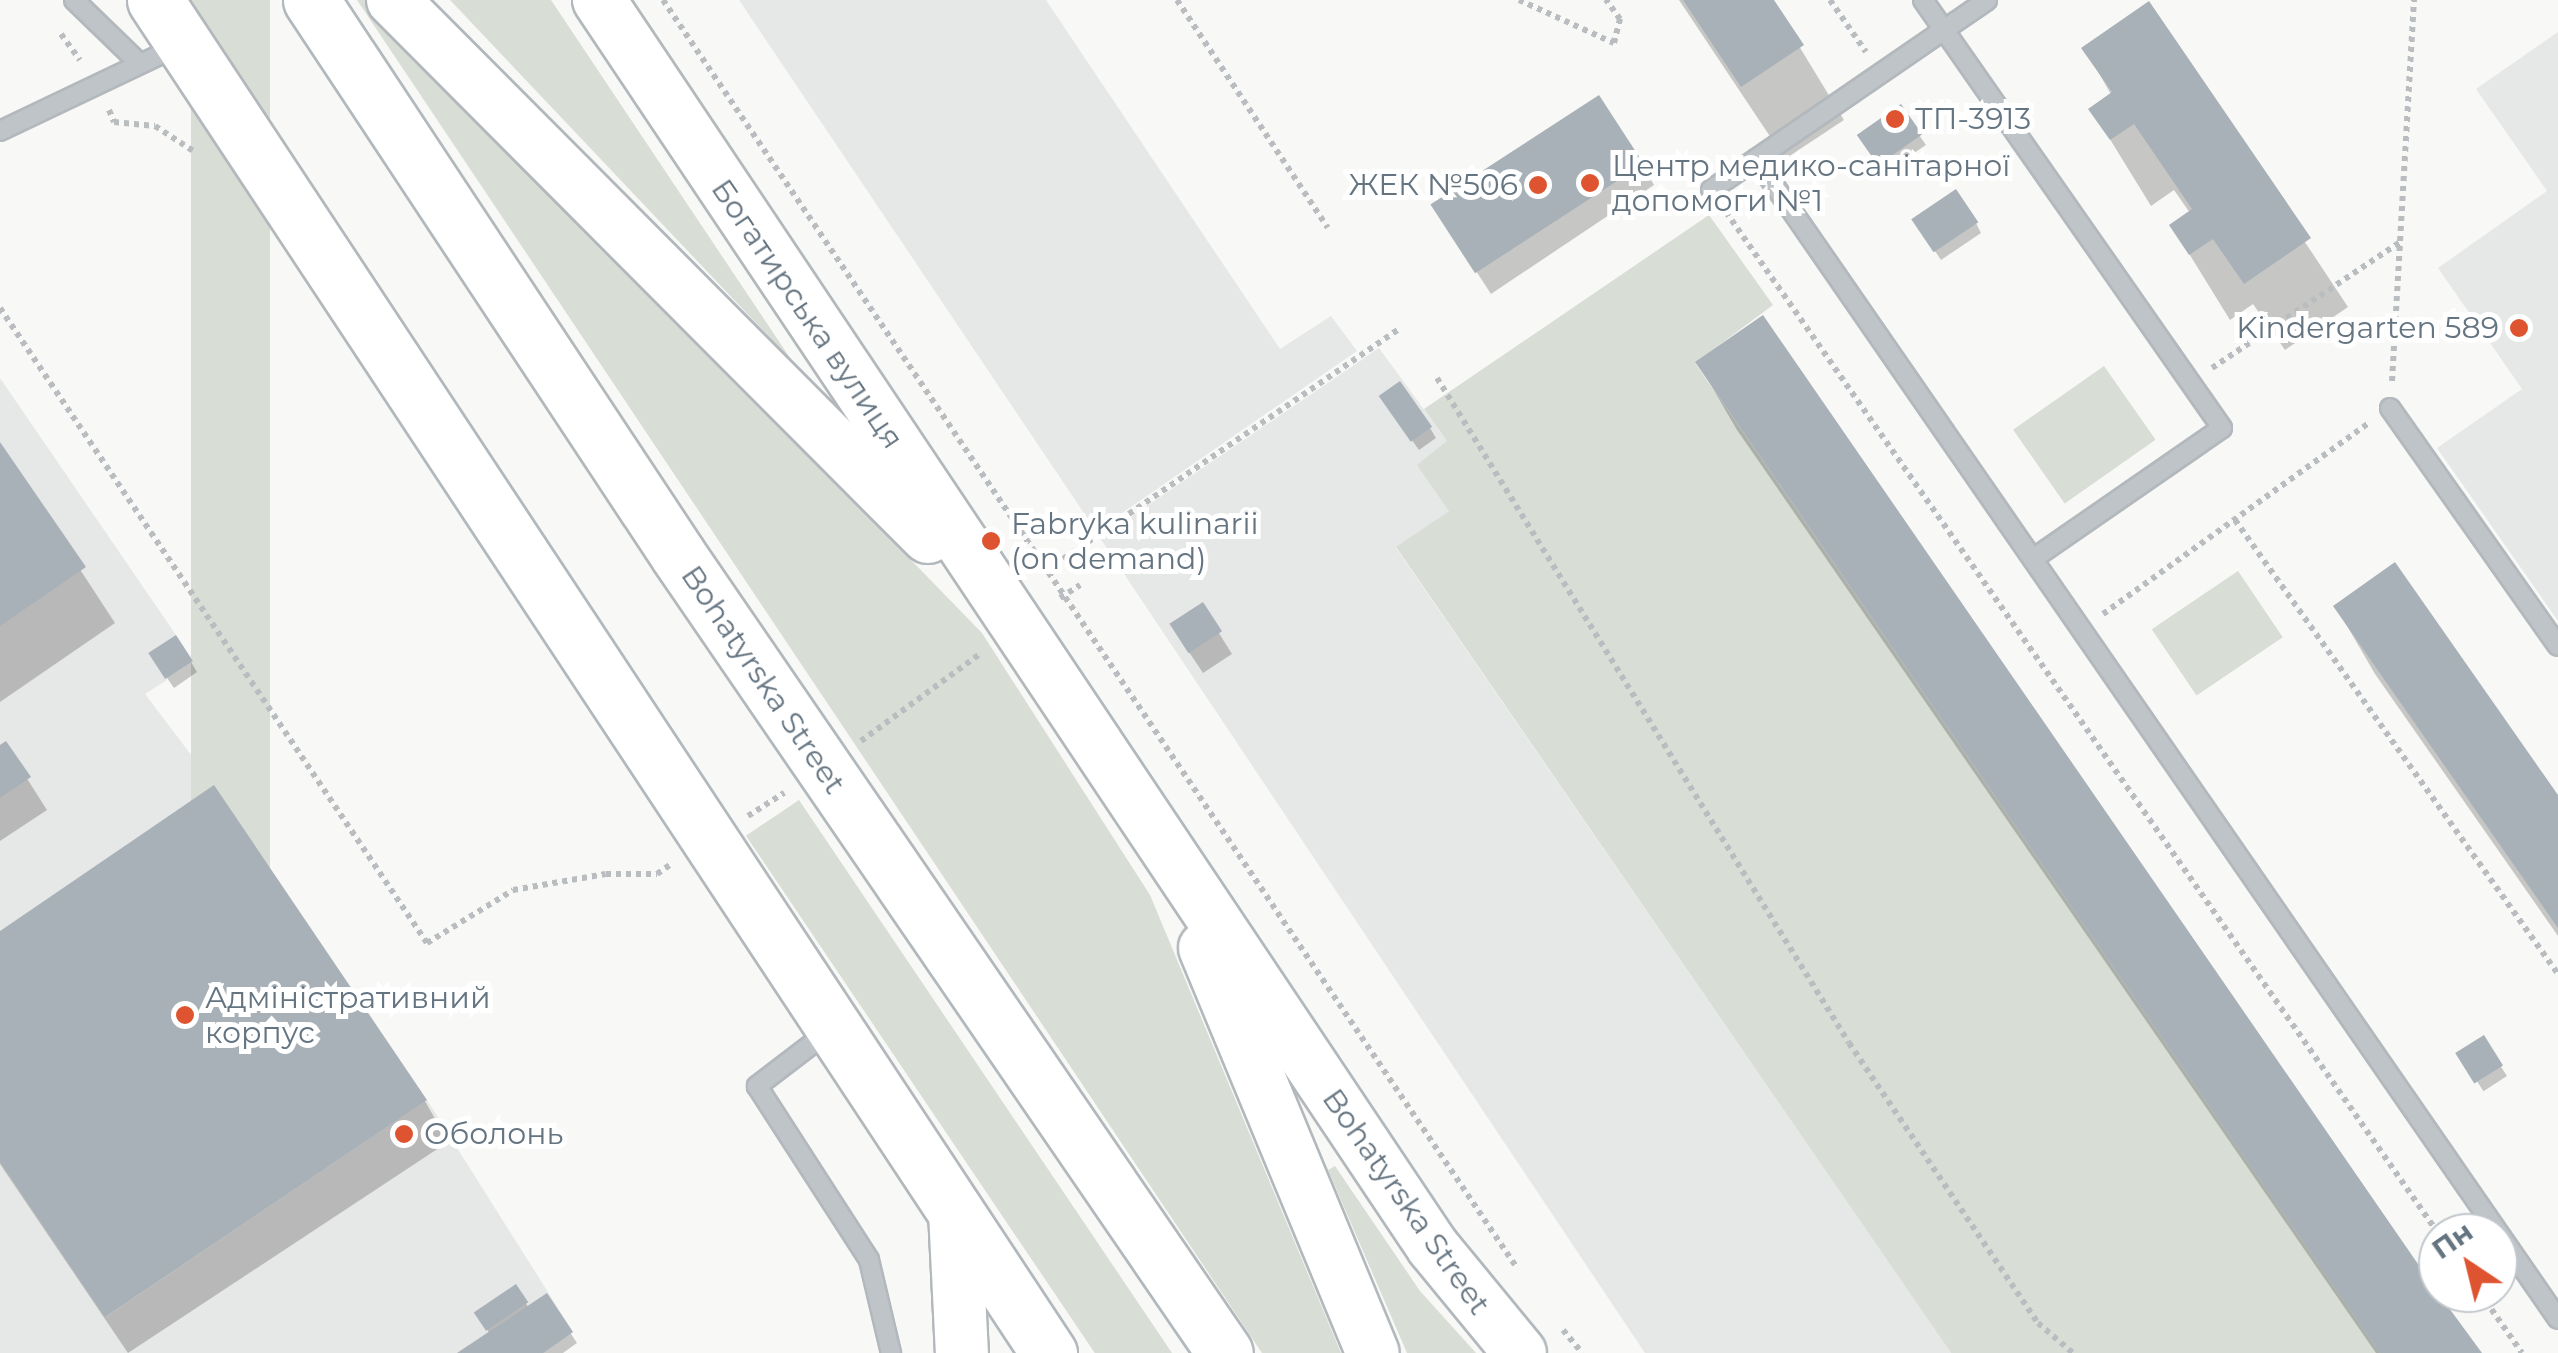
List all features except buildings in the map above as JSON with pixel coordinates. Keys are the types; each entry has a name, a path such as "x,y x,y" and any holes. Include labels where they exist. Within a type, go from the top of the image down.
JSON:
{"main road":[{"name":"Bohatyrska Street","path":"312,0 823,768 1225,1353"},
{"path":"394,0 1017,627"},
{"name":"Богатирська вулиця","path":"599,0 1017,627"},
{"path":"160,36 708,842 1049,1353"},
{"name":"Bohatyrska Street","path":"1017,627 1433,1247 1536,1335"},
{"name":"Bohatyrska Street","path":"1163,847 1373,1353"},
{"path":"956,1212 962,1353"}],"lane":[{"path":"74,0 160,36"},
{"path":"1923,0 2222,428 2033,559"},
{"path":"1711,190 1987,0"},
{"path":"0,131 160,36"},
{"path":"1756,159 2558,1319"},
{"path":"2390,408 2558,646"},
{"path":"833,1028 756,1086 870,1260 890,1353"}],"path":[{"path":"663,0 1522,1275"},
{"path":"1177,0 1328,228"},
{"path":"1518,0 1614,43 1620,19 1606,0"},
{"path":"1830,0 1881,73"},
{"path":"2082,630 2390,408 2414,0"},
{"path":"1711,190 2424,1213"},
{"path":"2190,382 2400,242"},
{"path":"0,308 426,943 513,890 606,874 657,874 823,768 1017,627"},
{"path":"1063,559 1400,328"},
{"path":"1436,378 1849,1043 2038,1323 2073,1353"},
{"path":"2235,520 2558,974"},
{"path":"2494,1313 2522,1353"},
{"path":"1536,1335 1582,1353"}],"shaded area":[{"path":"191,0 270,0 270,965 191,965"},
{"path":"357,0 367,0 982,633 1150,895 1341,1353 1262,1353"},
{"path":"450,0 551,0 792,361"},
{"path":"739,0 1046,0 1280,349 1331,316 1357,351 1096,531"},
{"name":"Kindergarten 589","path":"2558,32 2558,621 2437,448 2522,389 2438,268 2547,191 2476,89"},
{"path":"1709,215 1773,305 1695,363 2380,1353 1951,1353 1396,547 1449,511 1417,465 1447,441 1424,409"},
{"path":"1379,348 1447,441 1449,511 1396,548 1951,1353 1645,1353 1100,538"},
{"path":"2104,366 2156,440 2065,503 2013,430"},
{"path":"0,378 176,635 150,654 167,680 145,694 214,785 0,931"},
{"path":"2238,571 2283,637 2197,695 2152,629"},
{"path":"799,800 1172,1353 1095,1353 746,836"},
{"path":"427,1100 573,1332 543,1353 0,1353 0,1162 106,1317"},
{"path":"1335,1166 1420,1291 1476,1353 1407,1353 1328,1170"}],"place":[{"name":"ТП-3913","path":"1895,119"},
{"name":"Центр медико-санітарної допомоги №1","path":"1590,183"},
{"name":"ЖЕК №506","path":"1538,185"},
{"name":"Kindergarten 589","path":"2519,328"},
{"name":"Fabryka kulinarii (on demand)","path":"991,541"},
{"name":"Адміністративний корпус","path":"185,1015"},
{"name":"Оболонь","path":"404,1134"}]}
